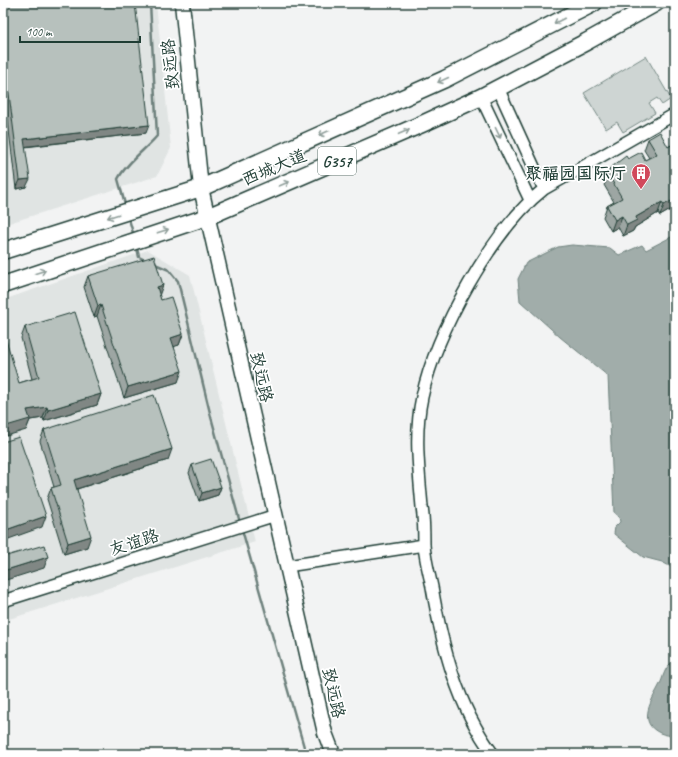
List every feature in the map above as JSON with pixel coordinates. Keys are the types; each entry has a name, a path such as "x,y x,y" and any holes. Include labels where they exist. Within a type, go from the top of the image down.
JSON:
{"highway":[{"name":"西城大道","path":"3,251 201,188 445,79 594,3"},
{"name":"西城大道","path":"3,285 207,217 481,97 586,42 656,3"}],"main road":[{"name":"致远路","path":"182,3 201,188 325,733 333,754"}],"street":[{"path":"498,88 544,189"},
{"path":"481,97 530,200"},
{"path":"493,754 470,717 448,660 437,615 424,545 417,444 418,420 428,375 463,294 490,249 530,200 544,189 675,114"},
{"name":"友谊路","path":"3,601 276,515"},
{"path":"287,566 424,545"}],"shaded area":[{"path":"3,3 156,3 171,148 157,176 3,225"},
{"path":"646,56 671,99 662,105 657,98 649,103 655,113 623,132 617,122 606,129 584,93"},
{"path":"675,235 675,569 662,562 643,557 614,534 615,527 620,522 619,517 614,513 608,376 560,337 520,301 518,279 526,263 558,247 572,245 610,248 619,255 642,245 646,250"},
{"path":"148,250 190,275 255,542 3,621 3,300"},
{"path":"675,660 675,735 666,735 653,729 649,724 648,712 649,706 668,666"}],"building":[{"path":"3,3 135,3 149,125 24,139 30,179 20,180 3,47"},
{"name":"聚福园国际厅","path":"660,132 668,147 675,143 675,190 672,192 675,199 664,205 662,202 636,217 637,220 627,225 622,216 615,220 607,206 622,198 608,174 611,173 609,169 626,156 628,159 641,152 645,160 657,154 648,139"},
{"path":"154,256 163,285 157,287 161,300 171,297 183,334 171,338 182,371 128,387 101,305 98,306 88,276"},
{"path":"75,312 101,394 48,410 47,407 27,410 30,419 3,427 3,333 19,383 39,377 25,327"},
{"path":"154,395 172,449 74,480 91,536 68,543 51,488 61,485 44,430"},
{"path":"19,437 46,516 3,531 3,442"},
{"path":"211,459 221,487 202,493 192,465"},
{"path":"44,545 48,557 3,571 3,557"}],"waterway":[{"path":"125,204 118,179 131,162 157,136 150,3"},
{"path":"129,219 133,233"},
{"path":"137,248 139,257 145,260"},
{"path":"155,264 169,270 178,281 211,417 239,519"},
{"path":"243,533 306,754"}],"place":[{"name":"聚福园国际厅","path":"641,190"}]}
